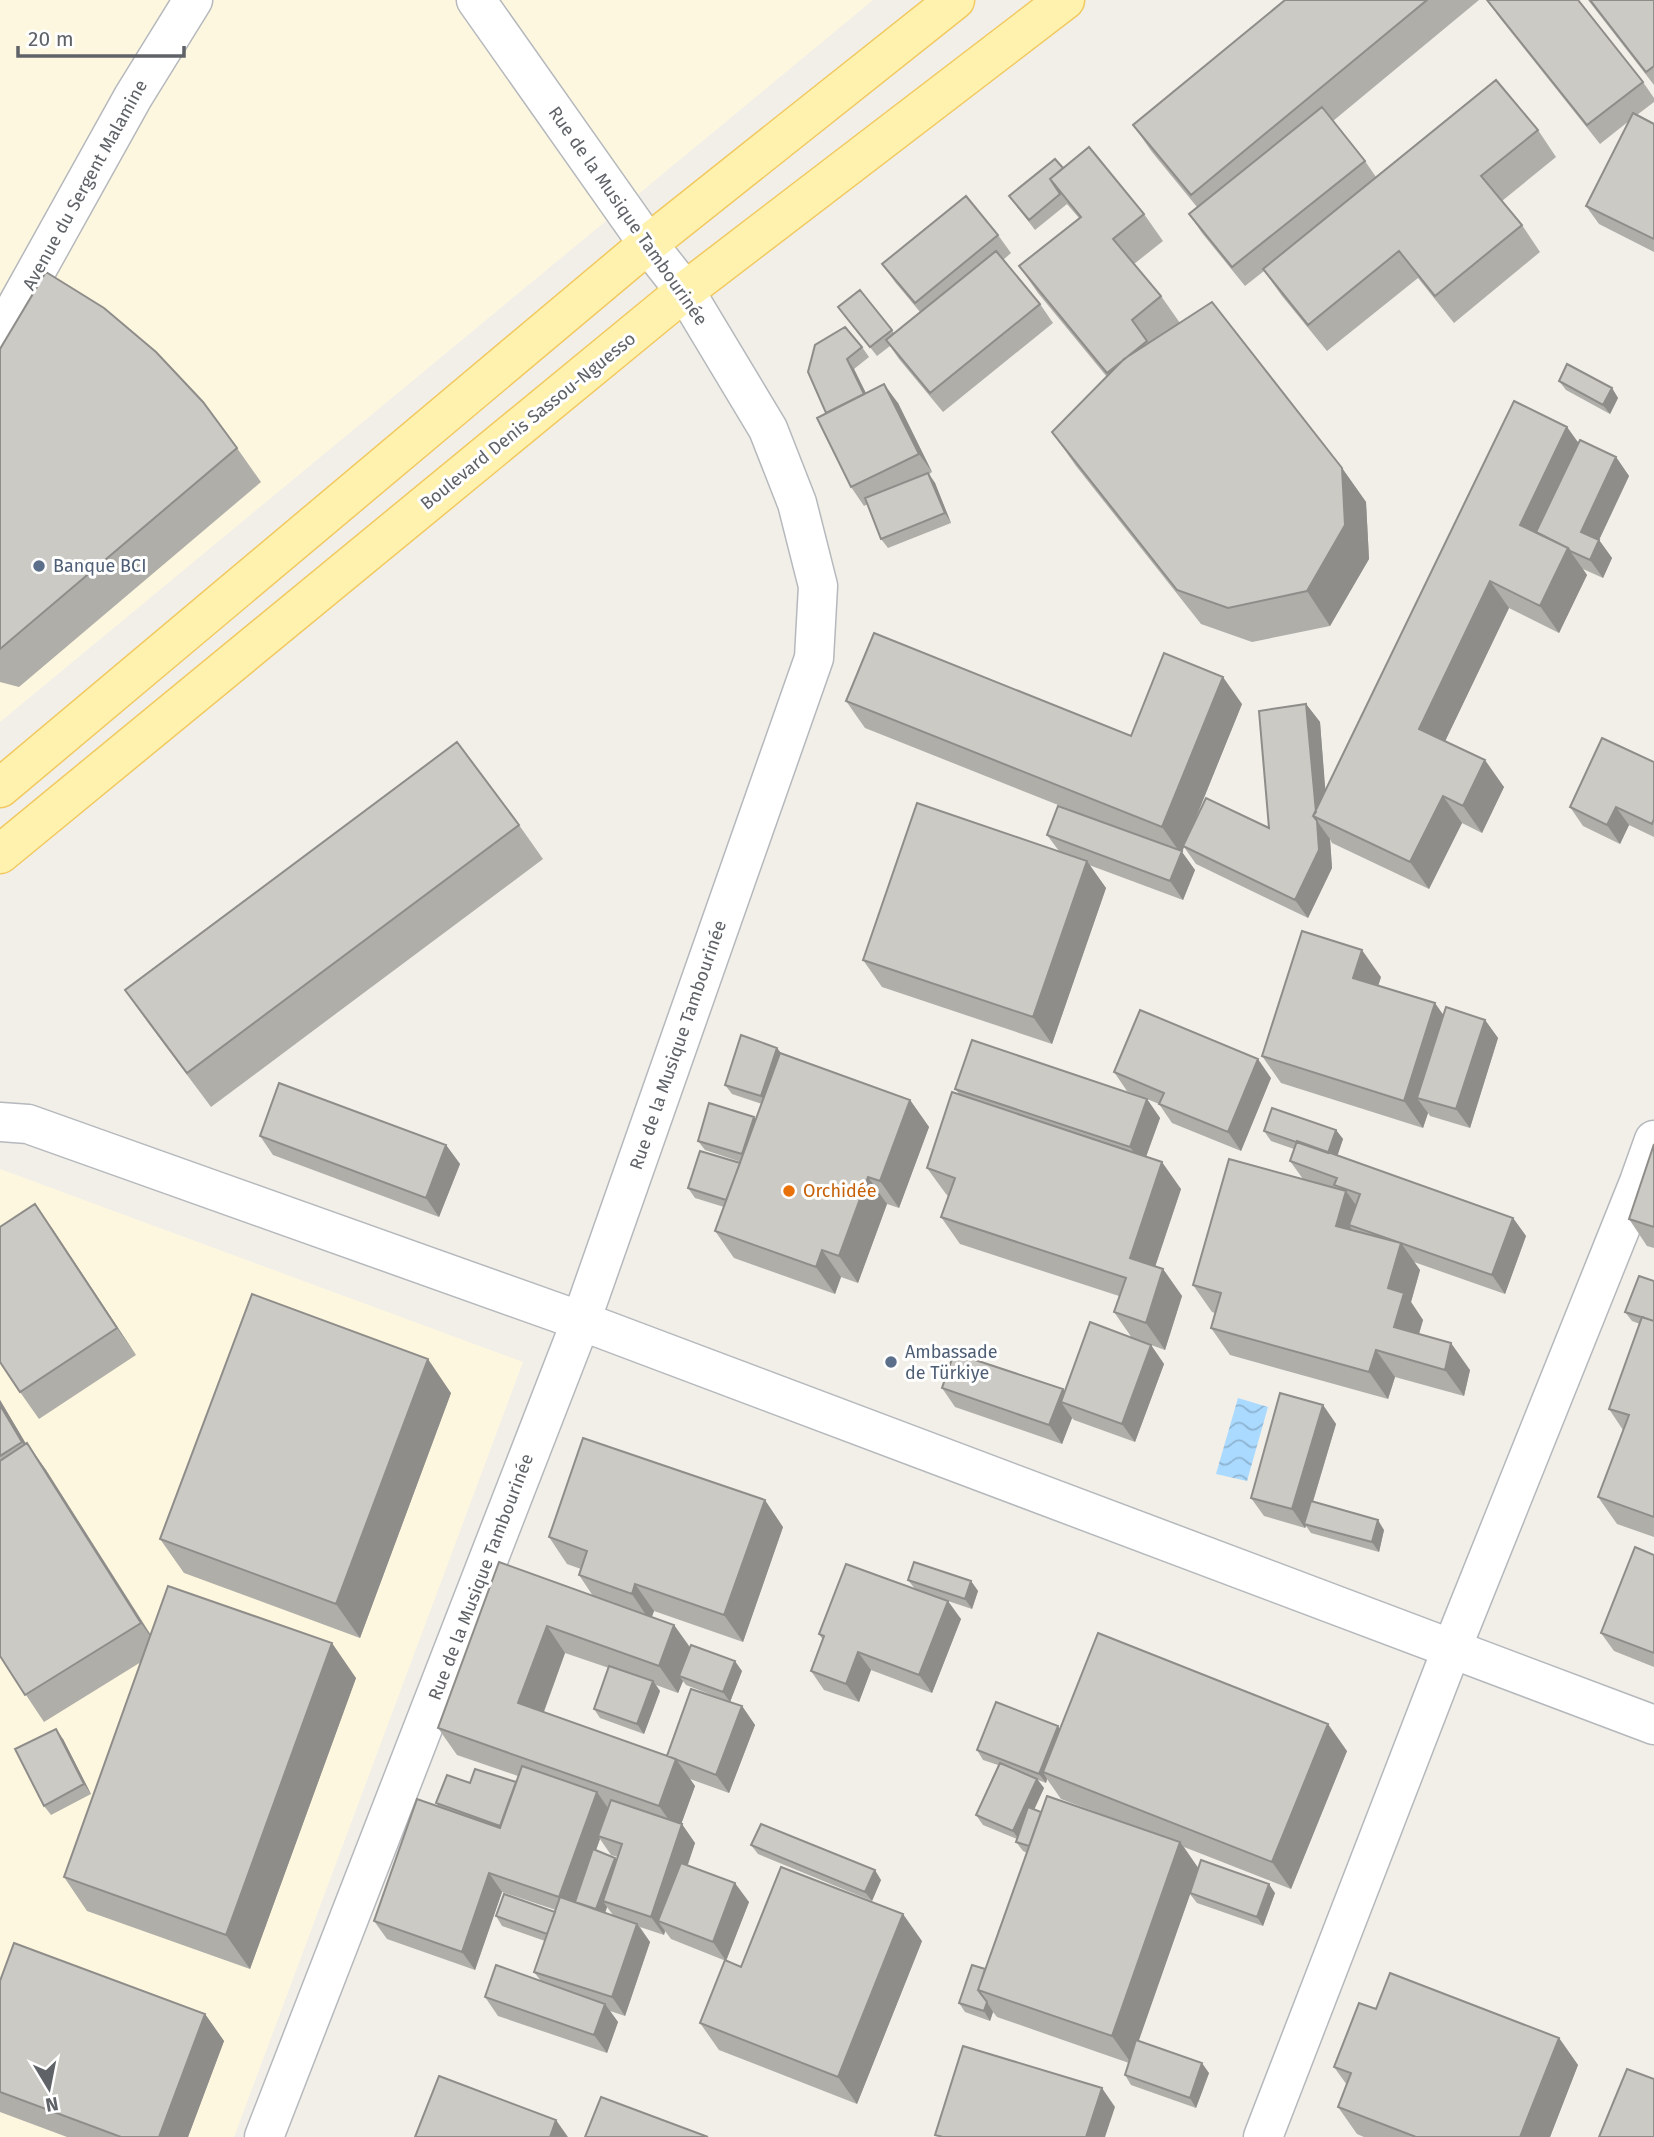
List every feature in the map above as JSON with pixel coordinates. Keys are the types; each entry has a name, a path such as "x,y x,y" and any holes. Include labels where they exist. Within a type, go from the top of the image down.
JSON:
{"main road":[{"path":"0,788 648,244 956,0"},
{"name":"Boulevard Denis Sassou-Nguesso","path":"0,854 685,291 1059,2"}],"street":[{"name":"Avenue du Sergent Malamine","path":"0,336 133,97 192,0"},
{"name":"Rue de la Musique Tambourinée","path":"264,2137 581,1321 814,658 818,586 797,503 768,429 685,291 648,244 476,0"},
{"path":"0,1122 28,1124 581,1321 1654,1725"},
{"path":"1263,2137 1452,1648 1654,1140"}],"shaded area":[{"path":"0,0 873,0 0,722"},
{"path":"0,1169 523,1362 234,2137 0,2137"}],"water":[{"path":"1238,1398 1268,1407 1247,1481 1216,1474"}],"building":[{"path":"1285,0 1427,0 1191,195 1133,125"},
{"path":"1487,0 1578,0 1643,82 1587,125"},
{"path":"1590,0 1654,0 1654,66 1646,72"},
{"path":"1496,80 1538,130 1481,176 1522,225 1435,296 1399,251 1308,325 1263,269"},
{"path":"1322,107 1365,161 1232,267 1189,214"},
{"path":"1633,113 1654,124 1654,239 1586,206"},
{"path":"1089,147 1144,214 1113,239 1161,296 1132,320 1147,341 1107,373 1019,266 1081,217 1050,179"},
{"path":"1055,159 1063,168 1050,179 1060,194 1029,220 1009,196"},
{"path":"966,196 998,235 915,303 882,264"},
{"path":"996,251 1040,304 930,393 886,340"},
{"path":"46,272 104,308 156,352 203,402 237,448 0,649 0,349"},
{"path":"860,290 892,330 870,347 838,307"},
{"path":"1212,302 1342,468 1345,525 1307,591 1228,608 1177,590 1052,432 1124,359"},
{"path":"845,327 862,347 847,359 864,394 826,413 808,372 815,345"},
{"path":"1567,364 1612,388 1603,405 1559,381"},
{"path":"884,384 919,454 851,487 817,418"},
{"path":"1514,401 1567,427 1520,525 1568,548 1540,606 1490,581 1419,729 1485,760 1463,806 1443,796 1410,862 1313,816"},
{"path":"1580,440 1616,457 1581,532 1599,540 1590,560 1536,532"},
{"path":"928,473 945,513 881,539 865,498"},
{"path":"874,633 1131,736 1164,653 1223,677 1162,827 846,701"},
{"path":"1306,704 1316,812 1313,816 1317,821 1319,850 1295,900 1183,846 1206,798 1269,828 1259,711"},
{"path":"1602,738 1654,762 1652,824 1616,807 1607,825 1570,807"},
{"path":"457,742 519,825 187,1073 125,990"},
{"path":"917,803 1087,861 1033,1017 863,960"},
{"path":"1058,806 1182,851 1170,881 1047,835"},
{"path":"1302,931 1362,950 1353,978 1435,1003 1404,1101 1262,1056"},
{"path":"1446,1007 1485,1020 1456,1109 1417,1098"},
{"path":"1140,1010 1258,1059 1228,1132 1159,1104 1164,1093 1114,1072"},
{"path":"741,1035 777,1048 761,1096 725,1085"},
{"path":"972,1040 1147,1099 1130,1147 955,1089"},
{"path":"780,1053 910,1100 880,1181 868,1177 839,1256 822,1250 816,1267 715,1231"},
{"path":"279,1083 446,1145 426,1198 260,1136"},
{"path":"952,1092 1162,1162 1130,1258 1163,1269 1146,1323 1114,1312 1126,1278 941,1217 955,1178 927,1168"},
{"path":"709,1103 754,1117 742,1154 698,1141"},
{"path":"1272,1108 1336,1130 1328,1153 1264,1131"},
{"path":"1297,1141 1513,1218 1492,1275 1349,1225 1360,1194 1334,1185 1337,1178 1290,1161"},
{"path":"1654,1144 1654,1227 1629,1219"},
{"path":"700,1151 740,1163 726,1200 688,1188"},
{"path":"1229,1159 1346,1191 1336,1226 1401,1243 1388,1288 1404,1293 1394,1327 1451,1343 1445,1370 1376,1350 1369,1372 1211,1328 1221,1293 1193,1285"},
{"path":"35,1204 117,1328 20,1392 0,1362 0,1227"},
{"path":"1639,1276 1654,1281 1654,1321 1625,1312"},
{"path":"252,1294 428,1359 336,1604 160,1539"},
{"path":"1642,1317 1654,1321 1654,1517 1598,1497 1629,1415 1609,1409"},
{"path":"1090,1322 1151,1345 1122,1424 1061,1402"},
{"path":"954,1353 1063,1389 1049,1425 942,1388"},
{"path":"1280,1393 1323,1405 1292,1509 1251,1498"},
{"path":"0,1405 22,1442 0,1456"},
{"path":"583,1438 765,1500 724,1615 635,1584 632,1594 579,1575 587,1551 549,1537"},
{"path":"27,1443 141,1623 25,1695 0,1656 0,1461"},
{"path":"1311,1501 1378,1520 1372,1542 1304,1524"},
{"path":"1635,1547 1654,1555 1654,1653 1601,1633"},
{"path":"499,1562 674,1625 659,1666 547,1626 518,1703 676,1759 659,1806 438,1728"},
{"path":"914,1562 971,1581 965,1599 908,1580"},
{"path":"846,1564 948,1601 919,1675 858,1652 846,1684 811,1671 824,1636 819,1634"},
{"path":"168,1586 332,1643 226,1935 64,1877"},
{"path":"1098,1633 1328,1724 1272,1862 1043,1772"},
{"path":"691,1645 735,1661 723,1692 679,1676"},
{"path":"609,1666 653,1681 637,1724 594,1709"},
{"path":"691,1689 742,1706 716,1775 667,1756"},
{"path":"996,1702 1058,1726 1039,1774 977,1750"},
{"path":"56,1729 84,1784 44,1806 15,1749"},
{"path":"1000,1763 1037,1779 1013,1831 976,1815"},
{"path":"522,1766 597,1792 559,1897 489,1873 462,1952 374,1921 417,1799 500,1828"},
{"path":"475,1769 516,1782 500,1826 436,1803 447,1775 470,1783"},
{"path":"1047,1796 1180,1842 1112,2036 978,1990"},
{"path":"611,1800 682,1824 651,1917 603,1901 622,1844 598,1836"},
{"path":"1028,1807 1041,1812 1029,1846 1016,1842"},
{"path":"761,1824 875,1870 865,1892 751,1845"},
{"path":"593,1849 615,1858 596,1909 575,1902"},
{"path":"1201,1860 1269,1884 1257,1917 1190,1893"},
{"path":"681,1863 735,1883 713,1942 658,1921"},
{"path":"781,1867 903,1914 838,2077 700,2023 725,1960 741,1967"},
{"path":"504,1894 555,1912 547,1934 496,1916"},
{"path":"560,1897 637,1924 612,1997 534,1972"},
{"path":"14,1943 205,2014 159,2137 121,2137 0,2092 0,1981"},
{"path":"496,1965 605,2004 594,2035 485,1997"},
{"path":"972,1965 985,1969 978,1990 987,2002 984,2011 959,2003"},
{"path":"1390,1973 1559,2038 1520,2137 1416,2137 1338,2107 1351,2073 1334,2067 1359,2003 1376,2009"},
{"path":"1136,2040 1202,2063 1190,2098 1125,2075"},
{"path":"963,2046 1102,2088 1086,2137 935,2135"},
{"path":"1627,2069 1654,2079 1654,2137 1599,2137"},
{"path":"439,2076 556,2120 550,2137 415,2137"},
{"path":"601,2097 708,2137 585,2137"}],"place":[{"name":"Banque BCI","path":"39,566"},
{"name":"Orchidée","path":"789,1191"},
{"name":"Ambassade de Türkiye","path":"891,1362"}]}
